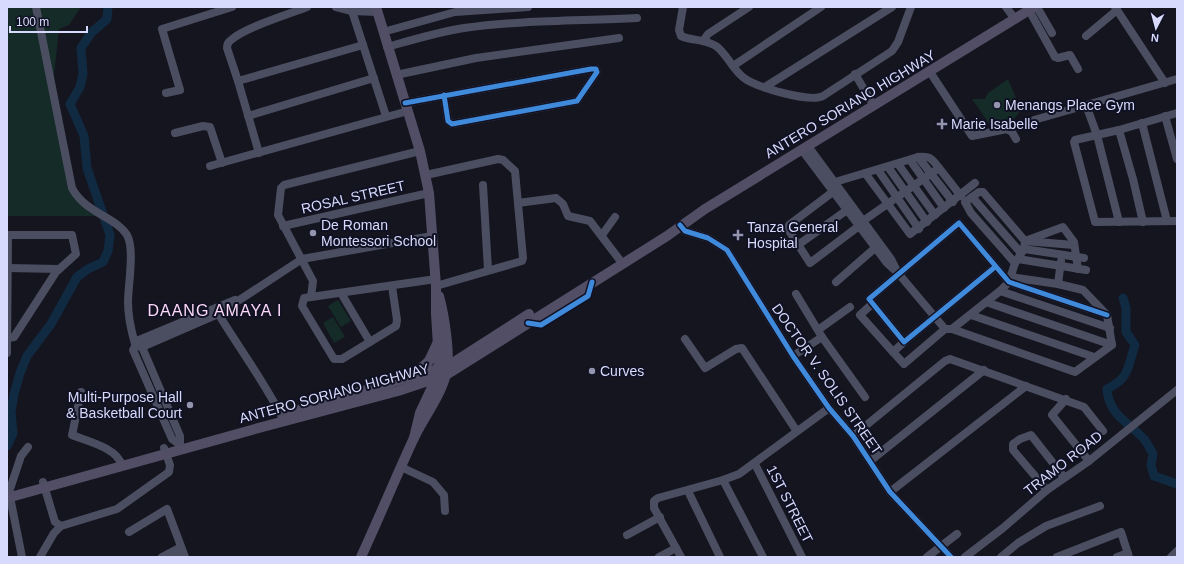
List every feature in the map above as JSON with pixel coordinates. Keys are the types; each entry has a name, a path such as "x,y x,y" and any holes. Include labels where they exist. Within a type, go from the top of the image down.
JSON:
{"main road":[{"name":"ANTERO SORIANO HIGHWAY","path":"283,418 413,376 444,370 666,236 680,225 1033,8"},
{"path":"360,556 414,438 427,416 444,370 442,339 436,314 436,282 429,193 426,175 420,151 376,10"},
{"name":"ANTERO SORIANO HIGHWAY","path":"444,370 473,349 664,231 680,225"},
{"path":"442,339 455,351 473,349"},
{"path":"413,376 433,355 442,339"},
{"path":"414,438 420,413 436,379 444,370"},
{"name":"ANTERO SORIANO HIGHWAY","path":"8,495 283,418 436,379"}],"street":[{"path":"36,7 72,188 80,200 124,231 130,244 128,304 130,326 180,436 180,447"},
{"path":"166,93 180,90 162,29 232,7"},
{"path":"259,153 227,48 228,44 230,40 252,29 307,7"},
{"path":"336,7 352,11 376,10"},
{"path":"382,32 455,12 528,7"},
{"path":"683,7 679,30 681,36 703,41 718,48 745,79 765,88 816,98 823,96 896,46 911,7"},
{"path":"703,41 708,34 749,7"},
{"path":"733,66 821,7"},
{"path":"765,88 892,7"},
{"path":"1006,7 1015,19"},
{"path":"1033,8 1052,33"},
{"path":"1033,8 1055,57 1058,58 1070,55 1078,69"},
{"path":"1086,36 1116,8 1165,83"},
{"path":"352,11 386,116"},
{"path":"387,48 463,28 540,21 566,22 637,18"},
{"path":"396,75 476,58 619,38"},
{"path":"238,81 363,45"},
{"path":"210,166 386,116 406,107 444,95 591,69 596,69 597,72 577,101 452,124 448,122 444,95"},
{"path":"930,72 972,136 1007,129 1012,132 1016,139"},
{"path":"855,74 874,106"},
{"path":"248,116 374,78"},
{"path":"1034,120 1177,79"},
{"path":"1086,105 1097,135 1119,222"},
{"path":"1177,112 1119,130 1075,140 1074,144 1094,220 1098,223 1177,221"},
{"path":"1165,116 1177,159"},
{"path":"1142,123 1167,221"},
{"path":"175,134 203,126 210,127 222,163"},
{"path":"1119,130 1134,179 1143,222"},
{"path":"805,148 835,182 875,248 886,257"},
{"path":"805,148 847,210 861,224 934,317 948,329 1075,372 1112,344"},
{"path":"311,297 313,281 278,215 279,194 284,185 420,151"},
{"path":"835,182 918,157 929,157 961,196"},
{"path":"918,157 952,202"},
{"path":"392,286 397,320 396,326 342,358 338,360 334,359 302,306 304,298 392,286 436,282 523,260 515,170 501,159 426,175"},
{"path":"910,160 944,208"},
{"path":"898,164 935,215"},
{"path":"888,167 927,222"},
{"path":"834,191 789,225 788,229 808,262 812,262 904,190 939,168"},
{"path":"878,170 919,229"},
{"path":"865,173 909,233 912,234 975,184"},
{"path":"483,185 488,270"},
{"path":"1021,253 982,192 979,192 964,203 971,213 1021,253 1060,266 1086,270"},
{"name":"ROSAL STREET","path":"283,226 429,193"},
{"path":"972,197 1021,253 1080,257"},
{"path":"518,203 556,198 563,204 568,216 590,221 619,259"},
{"path":"798,245 847,210"},
{"path":"904,342 872,304 870,297 971,213"},
{"path":"602,235 615,217"},
{"path":"959,223 995,267 1009,280 1107,315"},
{"name":"DOCTOR V. SOLIS STREET","path":"680,225 685,231 708,238 727,250 793,356 829,408 853,436 890,492 951,557"},
{"path":"872,304 860,315 901,363 905,363 948,329 970,315 1000,292 1009,280 1021,253 1063,227 1080,257 1078,269"},
{"path":"7,353 8,235 72,235 76,256 59,269 14,337 8,338"},
{"path":"138,346 251,294 269,280 302,259 432,236"},
{"path":"1021,253 1074,245"},
{"path":"836,282 875,248"},
{"path":"1058,284 1062,255"},
{"path":"893,352 995,267"},
{"path":"8,268 59,269"},
{"path":"1009,280 1058,284 1083,290 1107,315 1112,344"},
{"path":"1000,292 1110,328"},
{"path":"341,293 370,342"},
{"path":"796,294 820,334 865,397"},
{"path":"986,302 1112,344"},
{"path":"793,356 850,307"},
{"path":"216,311 271,396 283,418"},
{"path":"970,315 1094,357"},
{"path":"685,339 705,368 736,349 742,348 796,430"},
{"path":"853,436 947,359 984,370 1066,399 1084,407 1103,431"},
{"path":"870,461 984,370"},
{"path":"890,492 1026,386"},
{"name":"TRAMO ROAD","path":"965,557 1003,528 1047,490 1089,461 1177,390"},
{"path":"81,392 72,435 112,452 122,463"},
{"path":"1066,399 1052,415 1089,461"},
{"path":"681,557 653,504 658,498 688,491 739,474 755,464 796,430 829,408"},
{"path":"1047,490 1013,450 1013,444 1020,439 1030,436 1064,477"},
{"path":"22,557 8,495 21,456 28,447"},
{"path":"40,557 54,533 61,526 117,509 169,472 170,465 165,451"},
{"name":"1ST STREET","path":"755,464 802,557"},
{"path":"401,467 433,482 444,495 445,511"},
{"path":"723,480 762,557"},
{"path":"44,485 55,522 61,526"},
{"path":"688,491 720,557"},
{"path":"1001,557 1018,543 1046,526 1100,506"},
{"path":"129,532 167,509 181,553 162,557"},
{"path":"627,535 660,517"},
{"path":"1057,557 1121,532 1129,555 1117,557"},
{"path":"927,557 957,534"},
{"path":"659,557 676,548"},
{"path":"1171,557 1177,551"}],"green space":[{"path":"7,7 81,7 69,25 59,29 52,94 72,188 97,216 7,216"},
{"name":"Menangs Place Gym","path":"1008,79 1021,110 1013,120 990,125 972,99 985,99 988,93"},
{"path":"338,300 351,321 341,327 328,306"},
{"path":"333,317 345,337 334,343 323,323"}],"waterway":[{"path":"7,446 13,433 11,412 14,394 27,356 51,324 77,277 88,269 103,262 108,251 110,235 87,168 84,136 70,104 80,87 83,74 81,48 91,33 107,19 108,7"},
{"path":"1123,298 1126,308 1126,332 1135,345 1127,372 1120,381 1107,389 1108,398 1111,405 1120,417 1146,441 1153,454 1151,465 1154,476 1177,484"}],"cycle path":[{"path":"405,103 591,69 596,69 597,72 577,101 452,124 448,121 444,95"},
{"path":"995,267 904,342 869,299 959,223 1009,282 1107,315"},
{"path":"680,225 685,231 708,238 727,250 793,356 829,408 853,436 890,492 951,557"},
{"path":"528,323 541,325 588,296 592,282"}],"place":[{"name":"Menangs Place Gym","path":"997,105"},
{"name":"Marie Isabelle","path":"942,124"},
{"name":"De Roman Montessori School","path":"313,233"},
{"name":"Tanza General Hospital","path":"738,235"},
{"name":"Curves","path":"592,371"},
{"name":"Multi-Purpose Hall & Basketball Court","path":"190,405"}],"district":[{"name":"DAANG AMAYA I","path":"215,310"}]}
